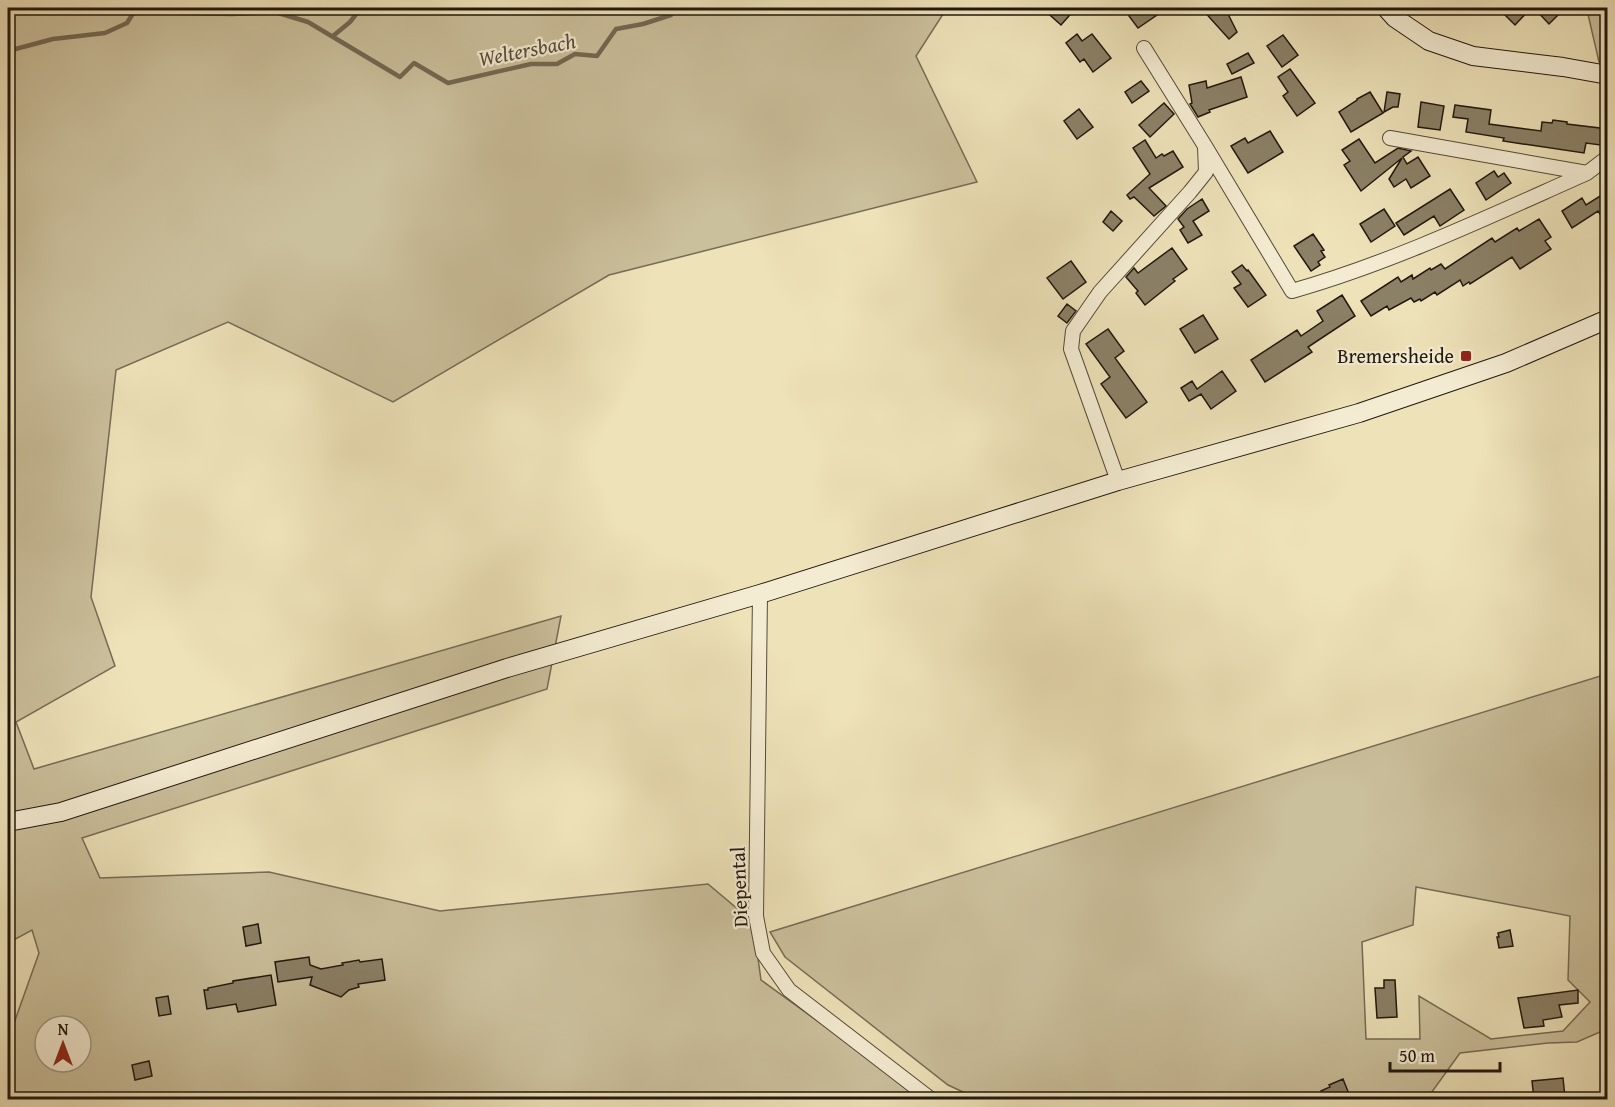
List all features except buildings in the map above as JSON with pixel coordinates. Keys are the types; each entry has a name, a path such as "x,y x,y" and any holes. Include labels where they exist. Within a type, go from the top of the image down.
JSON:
{"main road":[{"path":"1386,8 1395,18 1430,41 1473,56 1608,75"},
{"path":"8,822 61,812 507,668 760,594 1118,482 1359,413 1506,363 1608,319"}],"street":[{"path":"1144,48 1292,291 1328,281 1440,239 1587,173 1608,157"},
{"path":"1390,138 1587,173"},
{"path":"1118,482 1071,349 1073,331 1100,292 1191,192 1206,172 1205,146"},
{"name":"Diepental","path":"760,594 756,916 763,953 789,990 932,1100"}],"shaded area":[{"path":"8,8 947,8 916,56 977,182 609,275 393,402 228,322 116,370 91,597 115,666 16,722 34,769 561,616 547,689 82,838 100,878 269,872 440,911 708,884 753,922 761,980 925,1099 691,1100 653,1093 653,1100 8,1099 8,1040 39,953 32,930 8,943"},
{"path":"1607,8 1607,64 1599,62 1587,10"},
{"path":"1607,674 1607,1029 1577,1042 1460,1053 1429,1096 1424,1099 978,1099 948,1085 785,957 770,932","holes":["1416,887 1570,916 1568,980 1590,1002 1563,1031 1491,1039 1419,996 1420,1039 1366,1039 1362,942 1413,925"]}],"waterway":[{"path":"333,36 350,22 361,8"},
{"name":"Weltersbach","path":"8,51 53,39 105,33 127,23 134,12 232,14 275,12 308,22 400,77 414,63 448,83 531,64 557,64 575,54 597,56 616,29 643,24 671,15 678,8"}],"place":[{"name":"Bremersheide","path":"1466,356"}]}
